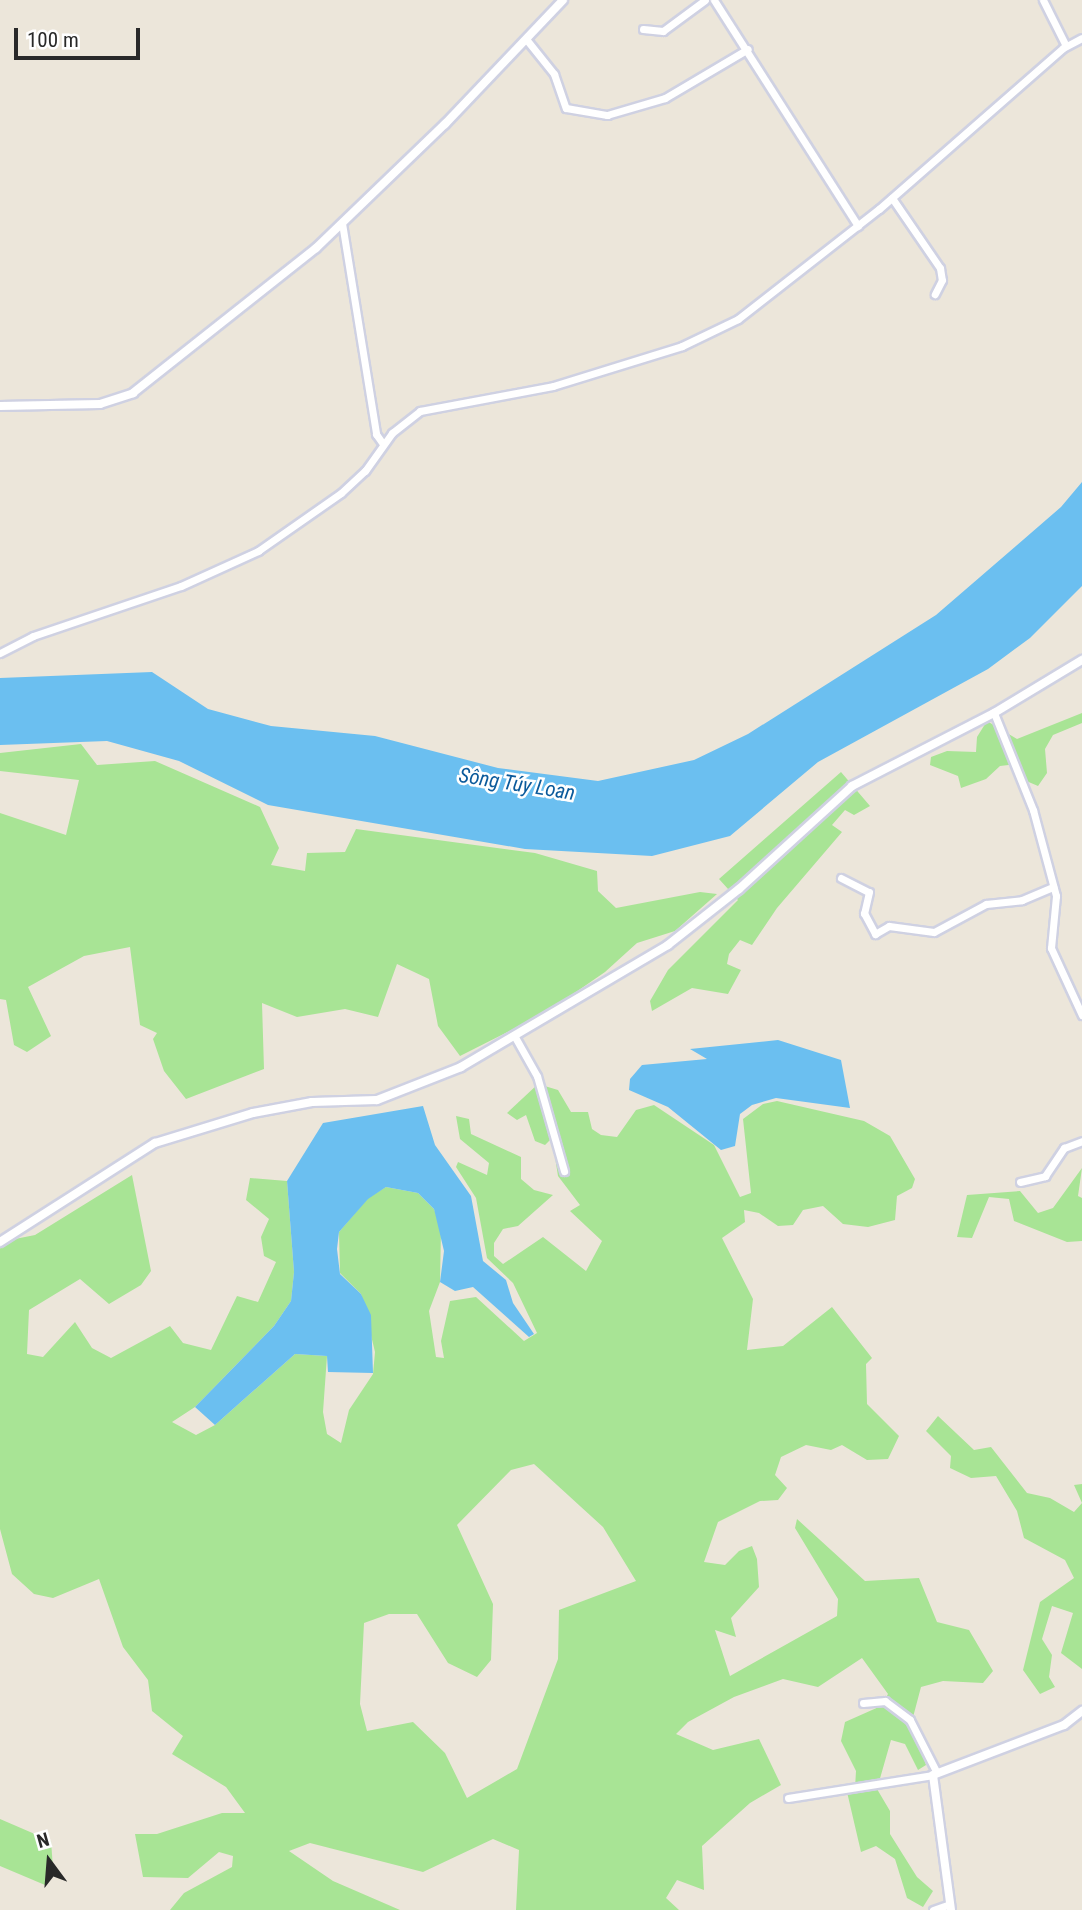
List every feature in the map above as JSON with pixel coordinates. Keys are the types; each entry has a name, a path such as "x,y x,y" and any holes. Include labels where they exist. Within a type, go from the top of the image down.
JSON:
{"street":[{"path":"0,406 100,404 133,393 342,223 563,0"},
{"path":"643,29 663,31 705,0"},
{"path":"714,0 748,49 766,85 858,226"},
{"path":"1044,0 1066,46"},
{"path":"526,38 554,74 566,108 607,115 665,98 748,49"},
{"path":"0,653 33,635 181,586 258,551 341,493 365,471 383,444 420,411 553,386 682,346 768,299 892,198 1066,46 1082,38"},
{"path":"892,198 940,268 942,279 935,294"},
{"path":"342,223 376,434 383,444"},
{"path":"0,1242 155,1143 265,1111 312,1102 377,1100 461,1067 668,944 739,889 852,786 994,713 1082,660"},
{"path":"994,713 1033,810 1058,906 1051,948 1082,1015"},
{"path":"841,878 869,892 864,913 875,934 889,926 934,932 985,904 1022,900 1053,887"},
{"path":"514,1037 537,1076 564,1171"},
{"path":"1020,1182 1045,1176 1064,1149 1082,1142"},
{"path":"0,1237 11,1234"},
{"path":"863,1703 885,1702 910,1720 935,1774 950,1907 933,1910"},
{"path":"788,1798 935,1774 1064,1725 1082,1711"}],"green space":[{"path":"1082,713 1082,723 1053,735 1045,749 1047,773 1038,786 1024,780 1017,764 1000,766 986,779 961,788 958,776 930,765 931,757 947,751 976,752 977,737 987,721 1017,739"},
{"path":"81,744 97,765 155,761 260,807 279,848 271,865 305,871 307,853 345,852 356,829 535,853 597,871 598,891 616,908 700,892 717,894 675,931 637,943 605,972 547,1012 460,1056 438,1026 429,979 397,964 378,1017 345,1009 297,1017 262,1003 264,1069 186,1099 164,1071 153,1039 157,1033 140,1025 130,947 84,956 28,987 51,1036 27,1052 14,1045 6,1000 0,999 0,813 66,835 79,780 0,771 0,753"},
{"path":"841,772 870,806 854,815 845,810 832,825 842,832 777,908 752,945 740,940 729,954 727,964 741,970 728,994 692,988 652,1011 650,1001 668,970 738,900 719,879"},
{"path":"538,1084 558,1090 571,1112 588,1112 592,1129 601,1135 617,1137 636,1110 654,1105 714,1145 740,1197 751,1193 743,1119 763,1104 777,1101 864,1121 890,1136 915,1179 912,1188 897,1196 895,1220 868,1227 843,1224 823,1206 803,1210 793,1225 778,1226 759,1213 744,1210 745,1222 722,1238 753,1299 747,1350 783,1346 832,1307 872,1358 866,1364 867,1404 899,1436 888,1459 867,1460 842,1445 831,1450 806,1445 781,1457 775,1475 787,1488 778,1500 760,1501 718,1522 704,1562 725,1565 739,1551 752,1546 757,1559 759,1587 731,1618 736,1637 715,1630 730,1676 837,1616 838,1599 795,1528 797,1519 865,1581 919,1578 937,1622 969,1630 993,1671 983,1683 943,1681 921,1687 912,1721 926,1765 918,1770 905,1744 891,1740 877,1789 890,1811 890,1834 917,1877 933,1891 923,1907 907,1898 895,1859 876,1846 861,1852 847,1792 855,1788 856,1771 841,1741 845,1722 881,1706 888,1694 862,1658 818,1687 783,1679 734,1697 688,1722 676,1734 713,1750 759,1739 781,1785 750,1803 702,1846 704,1890 677,1880 666,1898 679,1910 516,1910 519,1850 493,1839 423,1872 310,1843 289,1851 333,1881 400,1910 170,1910 184,1893 232,1867 233,1856 219,1852 188,1878 143,1877 135,1834 157,1834 222,1813 245,1813 226,1787 172,1754 183,1736 152,1711 148,1680 123,1647 99,1579 53,1598 34,1594 12,1574 0,1529 0,1242 35,1235 132,1175 151,1271 141,1285 109,1304 80,1279 29,1310 27,1354 43,1357 75,1322 92,1348 111,1358 170,1326 183,1343 211,1350 237,1296 258,1302 276,1262 264,1256 261,1237 269,1219 246,1200 250,1178 287,1181 294,1272 291,1301 274,1326 195,1407 172,1422 196,1435 215,1425 295,1354 327,1356 323,1412 327,1434 341,1443 349,1410 373,1374 375,1352 361,1294 340,1273 339,1232 368,1198 386,1187 418,1193 434,1209 441,1229 440,1282 429,1311 436,1357 444,1358 441,1341 450,1301 476,1297 524,1341 537,1333 513,1283 487,1258 476,1198 456,1167 458,1162 487,1175 489,1163 460,1139 456,1116 469,1119 471,1134 521,1157 521,1179 534,1190 553,1195 518,1226 503,1229 494,1243 494,1256 503,1264 543,1237 586,1271 602,1241 570,1211 580,1205 558,1176 552,1138 545,1145 535,1141 526,1115 517,1120 507,1113","holes":["534,1464 603,1527 636,1581 559,1610 558,1659 517,1769 467,1798 445,1753 413,1722 367,1731 360,1704 364,1623 389,1614 417,1614 448,1663 477,1677 491,1660 493,1604 457,1525 511,1470"]},
{"path":"1082,1168 1078,1196 1082,1198 1082,1241 1067,1242 1014,1221 1009,1199 989,1197 972,1238 957,1237 967,1195 1020,1191 1038,1213 1053,1208"},
{"path":"938,1416 974,1450 991,1447 1027,1493 1050,1498 1074,1512 1082,1503 1082,1669 1061,1653 1073,1613 1052,1606 1042,1639 1052,1655 1049,1677 1055,1687 1040,1694 1023,1670 1040,1602 1074,1578 1065,1560 1024,1538 1017,1511 996,1476 971,1478 950,1468 951,1456 926,1431"},
{"path":"1082,1484 1082,1503 1074,1485"},
{"path":"0,1819 51,1841 53,1868 45,1885 0,1866"}],"water":[{"name":"Sông Túy Loan","path":"1082,482 1082,586 1030,638 988,669 818,762 730,836 652,856 525,849 268,805 179,761 107,741 0,745 0,678 152,672 208,709 271,726 375,736 498,768 598,781 694,760 748,734 936,615 1061,507"},
{"path":"778,1040 841,1060 850,1108 776,1098 752,1105 740,1114 735,1146 721,1150 668,1107 629,1090 630,1079 642,1065 707,1059 690,1049"},
{"path":"423,1106 435,1145 471,1196 483,1261 506,1280 513,1303 534,1334 529,1337 473,1287 455,1291 440,1282 444,1251 434,1209 418,1193 386,1187 368,1199 339,1232 337,1249 340,1274 361,1294 371,1315 373,1373 328,1372 327,1356 295,1354 215,1425 195,1407 274,1326 291,1301 294,1272 287,1181 323,1123"}]}
